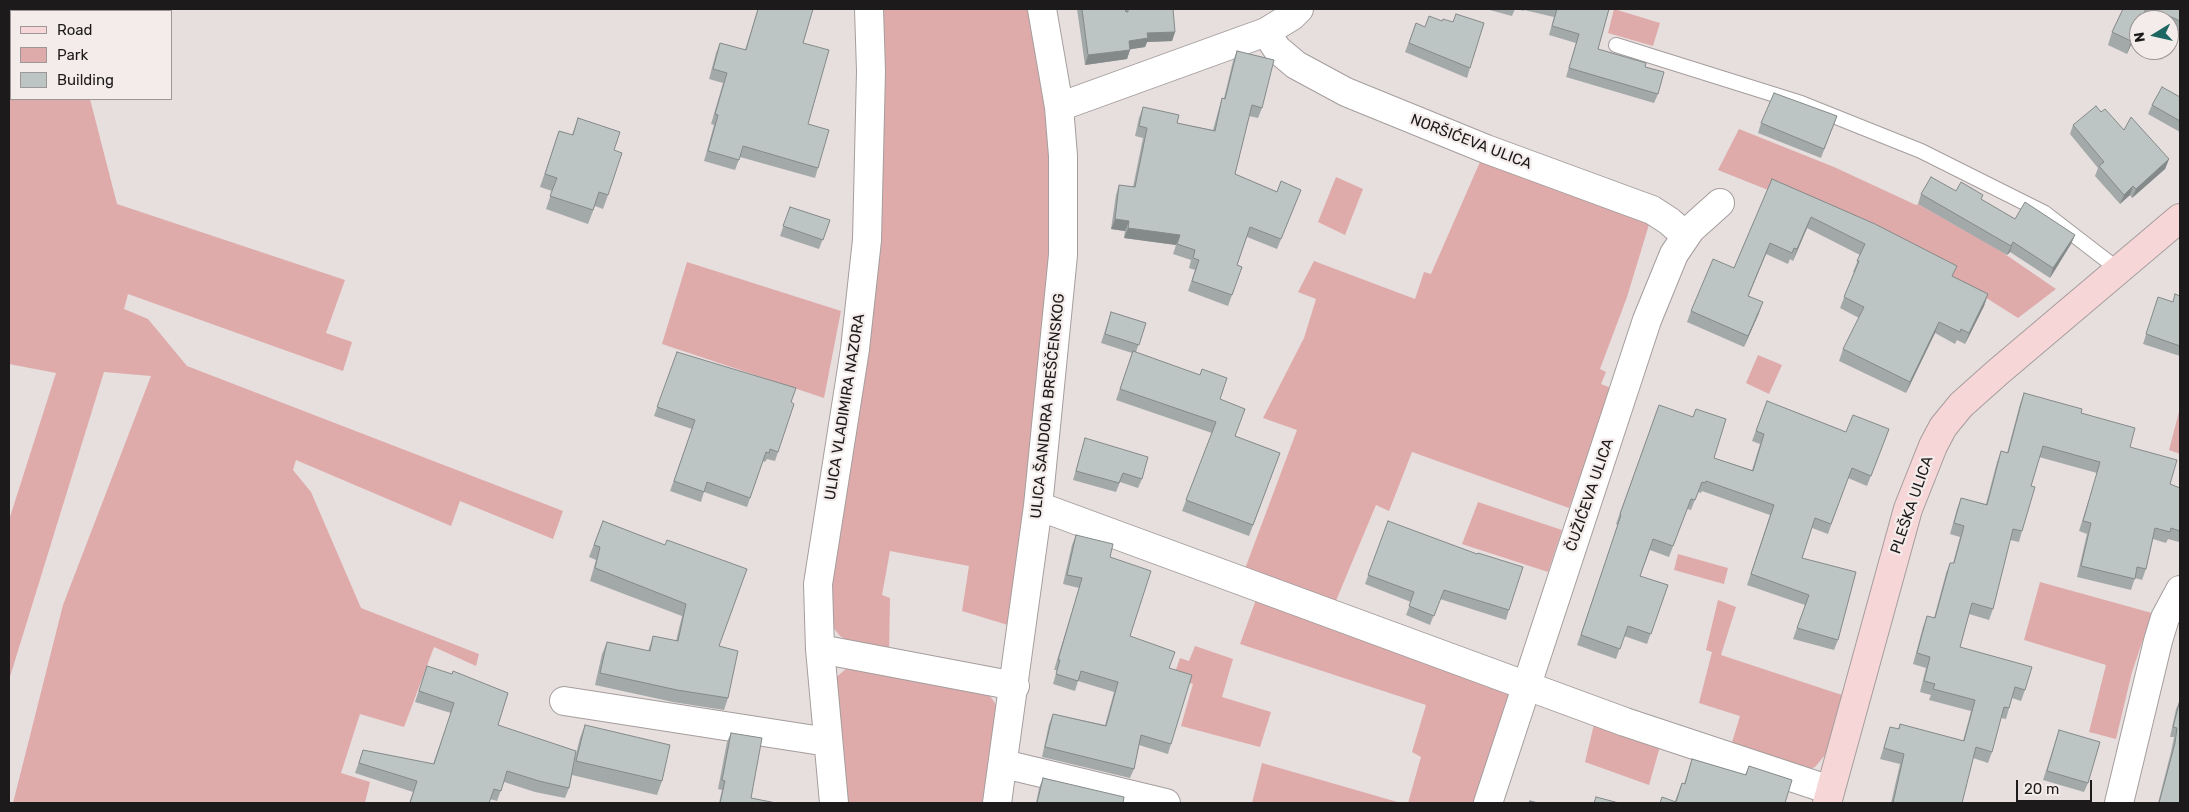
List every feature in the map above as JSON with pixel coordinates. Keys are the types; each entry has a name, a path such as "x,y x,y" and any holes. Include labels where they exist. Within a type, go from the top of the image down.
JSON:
{"street":[{"name":"ULICA VLADIMIRA NAZORA","path":"834,803 818,612 821,562 855,349 867,240 871,71 869,9"},
{"name":"ULICA ŠANDORA BREŠČENSKOG","path":"997,803 1004,764 1038,506 1064,255 1064,183 1059,107 1042,9"},
{"path":"1059,107 1266,32 1292,16 1299,9"},
{"name":"NORŠIĆEVA ULICA","path":"1266,32 1278,49 1296,65 1346,92 1461,139 1652,210 1669,221 1686,236"},
{"name":"ČUŽIĆEVA ULICA","path":"1488,803 1647,320 1674,254 1691,229 1720,203"},
{"name":"PLEŠKA ULICA","path":"1829,796 1908,509 1933,446 1943,427 1961,405 2180,218"},
{"path":"1038,506 1829,796"},
{"path":"2119,803 2158,641 2165,618 2180,590"},
{"path":"820,649 1014,686"},
{"path":"564,701 828,742"},
{"path":"1004,764 1166,803"}],"lane":[{"path":"1616,45 1801,103 1921,151 2045,213 2119,270"}],"green space":[{"path":"9,9 82,9 10,10 10,100 90,100 117,204 345,280 326,333 352,342 343,371 128,294 124,309 148,319 187,366 563,511 553,539 460,501 451,526 296,460 293,470 311,492 361,608 479,654 476,666 434,647 404,727 360,714 341,773 370,782 365,803 13,803 63,605 151,376 104,372 9,680 9,520 56,373 9,364"},
{"path":"879,9 1028,9 1046,113 1052,179 1049,259 1027,500 1011,626 962,611 969,566 890,551 882,595 890,598 889,654 852,643 840,636 832,626 829,615"},
{"path":"1614,9 1660,23 1653,46 1608,33"},
{"path":"1739,129 1834,167 1916,205 1918,204 1999,250 2056,289 2018,318 1953,277 1768,190 1718,170"},
{"path":"1483,155 1651,218 1627,297 1600,369 1606,372 1601,384 1611,388 1569,508 1412,452 1389,511 1376,505 1335,603 1243,574 1297,430 1263,418 1304,338 1316,299 1298,292 1314,261 1415,299 1424,272 1431,274"},
{"path":"1336,177 1363,189 1345,235 1318,222"},
{"path":"687,262 841,311 824,398 662,344"},
{"path":"1758,355 1782,365 1769,394 1746,383"},
{"path":"2180,408 2180,454 2169,450"},
{"path":"1478,502 1562,530 1548,572 1462,544"},
{"path":"1678,554 1728,568 1724,584 1674,570"},
{"path":"2040,582 2152,613 2132,672 2116,739 2089,732 2106,665 2024,640"},
{"path":"1258,594 1514,692 1476,803 1408,803 1421,757 1412,752 1426,705 1240,644"},
{"path":"1718,600 1736,607 1721,655 1845,696 1825,755 1815,767 1807,770 1730,749 1740,716 1699,703 1712,652 1706,650"},
{"path":"1195,646 1233,659 1222,697 1271,712 1260,747 1181,726 1193,684 1173,678 1180,658 1189,661"},
{"path":"847,668 980,691 990,696 998,711 983,803 841,803 833,680"},
{"path":"1595,720 1661,743 1649,785 1585,762"},
{"path":"1262,763 1401,803 1252,803"}],"building":[{"path":"758,9 813,9 803,43 829,50 808,124 829,130 818,168 743,146 739,160 708,151 718,115 715,114 727,73 713,69 720,43 746,50"},
{"path":"1082,9 1125,9 1128,12 1128,9 1173,9 1175,32 1147,33 1148,38 1129,41 1130,50 1088,55"},
{"path":"1557,9 1609,9 1598,49 1646,63 1645,67 1664,72 1658,94 1569,68 1579,34 1552,26"},
{"path":"2123,9 2146,9 2129,10 2129,40 2112,32"},
{"path":"2154,9 2180,9 2180,21 2179,10"},
{"path":"1456,14 1484,23 1470,68 1409,43 1416,23 1425,27 1429,16 1442,21 1443,19 1453,22"},
{"path":"1237,51 1274,60 1262,108 1252,105 1235,174 1277,192 1281,181 1301,190 1281,239 1250,227 1237,265 1242,267 1232,295 1192,281 1199,260 1193,258 1195,250 1177,244 1180,235 1128,228 1129,221 1115,219 1119,185 1135,187 1147,128 1139,126 1143,107 1179,115 1177,123 1215,131 1222,98 1225,99"},
{"path":"2162,87 2180,97 2180,121 2152,105"},
{"path":"1774,93 1837,116 1824,149 1761,123"},
{"path":"2096,106 2101,112 2105,109 2124,130 2131,117 2169,159 2136,189 2133,186 2124,195 2099,166 2104,162 2073,125"},
{"path":"578,118 620,132 614,150 622,153 608,195 599,192 593,210 550,196 557,178 545,174 559,131 573,135"},
{"path":"1931,177 1956,191 1961,182 1983,195 1981,199 2015,219 2025,202 2075,235 2053,268 2013,242 2011,246 1921,194"},
{"path":"1772,179 1875,224 1957,266 1952,276 1988,294 1969,333 1961,329 1960,332 1939,322 1910,382 1843,349 1864,307 1844,297 1865,244 1811,217 1797,249 1794,248 1792,253 1770,243 1748,296 1763,302 1748,336 1691,311 1713,259 1734,268"},
{"path":"790,207 830,220 823,240 783,226"},
{"path":"2175,294 2180,296 2180,346 2146,334 2158,297 2173,302"},
{"path":"1111,312 1146,323 1139,345 1105,334"},
{"path":"1133,351 1200,375 1202,369 1227,378 1220,399 1245,409 1235,436 1280,453 1253,525 1186,500 1216,422 1120,389"},
{"path":"677,352 796,388 791,402 794,404 778,452 770,449 769,453 766,452 750,498 707,482 704,492 674,481 695,420 657,407"},
{"path":"2024,393 2082,409 2081,413 2135,428 2130,447 2177,460 2170,484 2180,488 2180,531 2171,528 2170,532 2155,528 2146,569 2137,567 2135,579 2081,566 2091,523 2083,521 2100,462 2043,446 2031,486 2035,487 2022,531 2013,529 1993,609 1972,603 1960,647 2032,667 2025,690 2015,687 2009,708 2004,707 1992,752 1976,747 1962,803 1893,803 1904,754 1884,748 1890,727 1899,729 1900,724 1964,741 1975,700 1933,689 1935,684 1924,681 1930,657 1917,653 1927,616 1935,618 1950,563 1954,563 1964,526 1954,523 1961,498 1987,505 2001,451 2008,453"},
{"path":"1767,401 1846,432 1853,415 1889,429 1871,476 1852,468 1831,524 1815,518 1802,558 1856,572 1838,640 1797,628 1809,595 1751,574 1774,505 1706,481 1705,483 1702,482 1695,500 1691,499 1673,546 1653,539 1640,576 1668,585 1651,634 1628,626 1620,649 1581,635 1620,514 1659,405 1693,417 1696,409 1726,419 1714,458 1753,471 1764,434 1756,431"},
{"path":"1085,438 1148,457 1142,479 1123,473 1119,483 1076,471"},
{"path":"603,521 665,545 667,540 747,569 719,646 738,651 728,698 677,690 600,673 607,642 650,651 653,636 678,641 686,604 595,568 600,547 594,545"},
{"path":"1388,521 1477,554 1523,567 1509,610 1444,590 1434,616 1409,606 1414,592 1368,575"},
{"path":"1076,535 1113,544 1110,557 1151,571 1130,636 1175,652 1169,668 1192,675 1171,744 1141,735 1134,769 1045,747 1053,714 1106,726 1118,682 1081,671 1078,681 1056,674 1060,660 1058,660 1082,578 1067,575"},
{"path":"427,666 452,674 453,671 508,693 498,725 576,751 569,788 507,771 501,791 494,789 489,803 410,803 417,781 359,763 363,750 434,764 454,703 419,691"},
{"path":"2180,700 2180,803 2159,803 2175,743 2177,728 2173,727"},
{"path":"585,725 670,745 662,781 576,761"},
{"path":"2059,730 2100,742 2088,783 2047,771"},
{"path":"731,733 762,738 751,798 776,803 720,803 725,781 722,780"},
{"path":"1692,759 1746,775 1749,766 1792,780 1785,803 1660,803 1662,797 1676,802 1682,783 1685,784"},
{"path":"1043,778 1124,797 1123,803 1037,803"},
{"path":"1596,797 1619,803 1594,803"}]}
